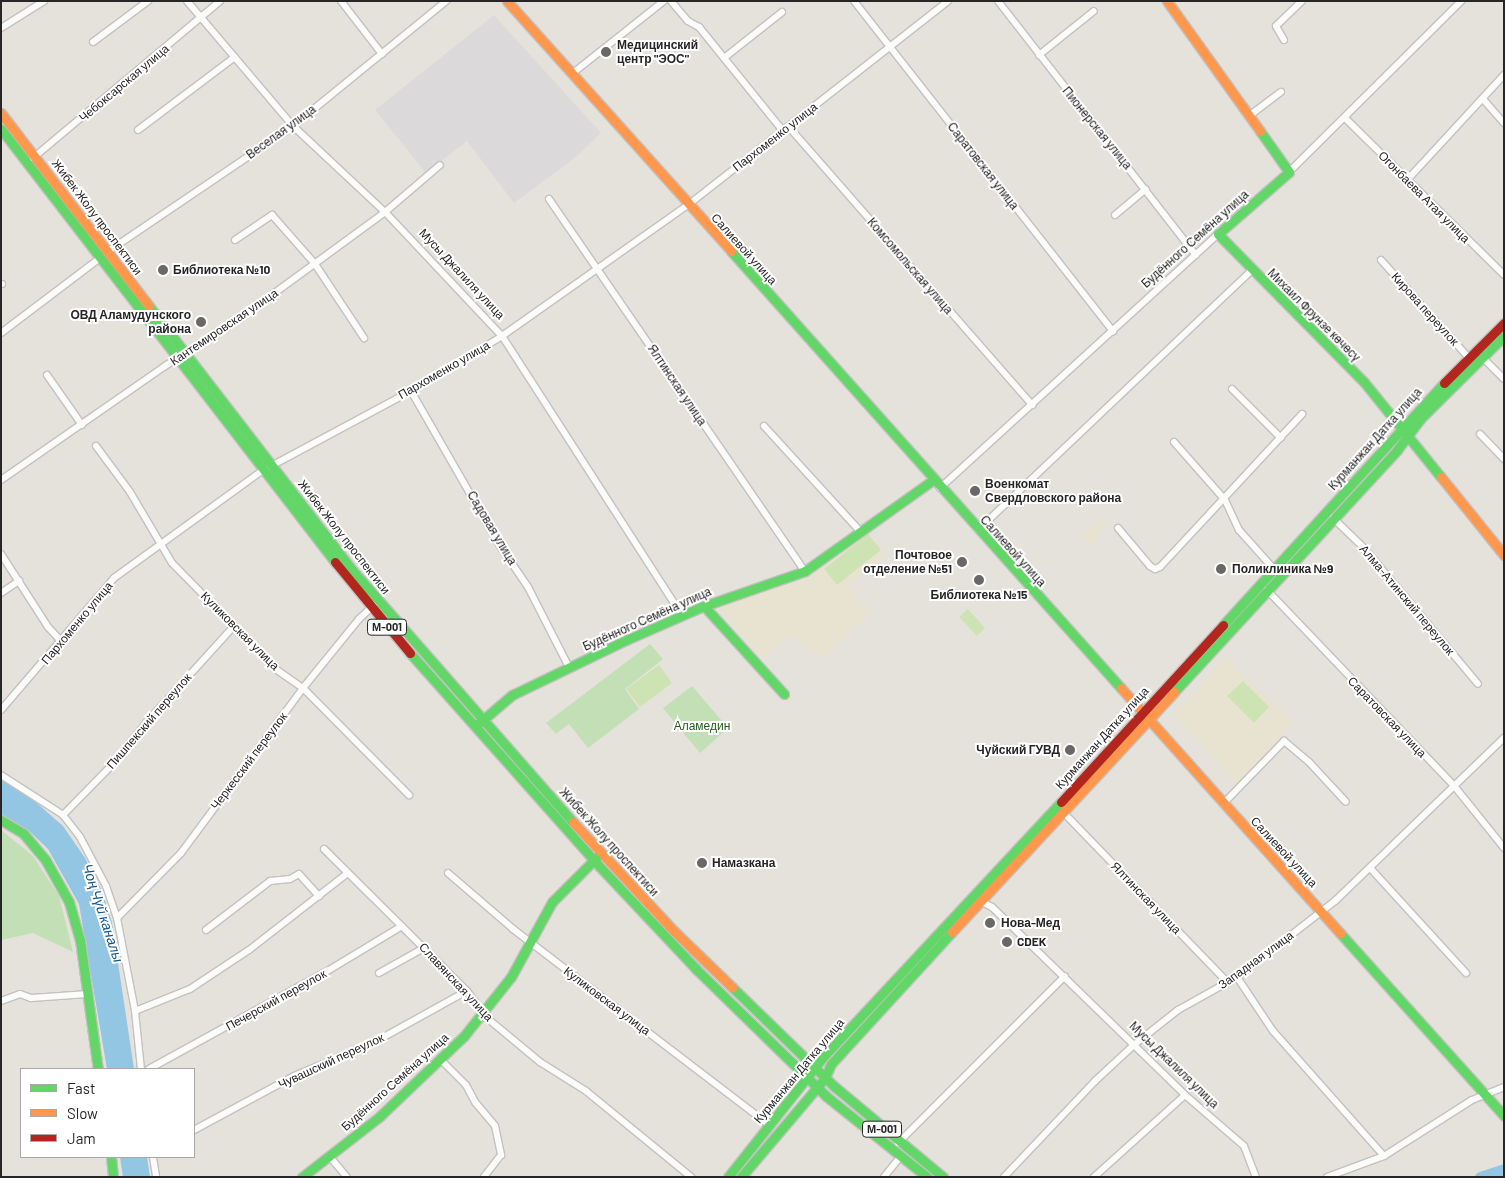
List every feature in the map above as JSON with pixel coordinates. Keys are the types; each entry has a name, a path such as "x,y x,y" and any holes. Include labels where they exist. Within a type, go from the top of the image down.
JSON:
{"main road":[{"name":"Салиевой улица","path":"507,1 936,484 1223,804 1322,911 1504,1116"},
{"path":"1167,1 1288,172"},
{"name":"Жибек Жолу проспектиси","path":"1,113 378,601 479,722 690,962 817,1087"},
{"name":"Жибек Жолу проспектиси","path":"1,129 262,472 371,608 479,722"},
{"name":"Будённого Семёна улица","path":"1218,234 1288,172"},
{"name":"Михаил Фрунзе көчөсү","path":"1218,234 1252,270 1317,332 1405,431 1504,555"},
{"name":"Курманжан Датка улица","path":"728,1177 830,1050 1145,716 1267,590 1333,518 1469,358 1504,323"},
{"name":"Курманжан Датка улица","path":"741,1177 825,1078 831,1064 1064,813 1145,716 1274,569 1405,431 1504,336"},
{"name":"Будённого Семёна улица","path":"479,722 512,695 682,615 805,571 860,531 936,484"},
{"path":"704,606 784,694"},
{"path":"1,820 22,833 59,879 80,940 98,1068"},
{"name":"Жибек Жолу проспектиси","path":"597,856 825,1078"},
{"name":"Будённого Семёна улица","path":"302,1177 330,1156 441,1060 486,1011 511,977 552,902 597,856"},
{"name":"М-001","path":"825,1078 898,1143 943,1177"},
{"name":"М-001","path":"817,1087 900,1158 926,1177"},
{"path":"111,1158 114,1177"}],"street":[{"path":"1,28 44,1"},
{"path":"93,42 148,1"},
{"name":"Мусы Джалиля улица","path":"187,1 293,126 385,212 502,336 682,615"},
{"name":"Чебоксарская улица","path":"27,162 165,49 220,1"},
{"path":"341,1 382,54"},
{"name":"Веселая улица","path":"107,252 293,126 446,1"},
{"path":"573,74 664,1"},
{"name":"Комсомольская улица","path":"671,1 688,21 698,27 785,128 1032,405"},
{"name":"Саратовская улица","path":"854,1 1113,331"},
{"name":"Пархоменко улица","path":"1,710 62,642 114,578 262,472 274,468 299,450 411,391 502,336 688,205 948,1"},
{"name":"Пионерская улица","path":"998,1 1196,255"},
{"path":"1284,40 1276,26 1302,1"},
{"name":"Будённого Семёна улица","path":"1288,172 1345,118 1460,1"},
{"path":"1039,55 1094,11"},
{"path":"724,58 782,12"},
{"path":"138,130 235,57"},
{"path":"1408,179 1504,75"},
{"path":"1249,116 1280,92"},
{"path":"1483,99 1504,123"},
{"name":"Огонбаева Атая улица","path":"1345,118 1504,275"},
{"name":"Кантемировская улица","path":"1,480 315,264 385,212 440,165"},
{"path":"1115,215 1146,189"},
{"name":"Ялтинская улица","path":"549,199 805,571"},
{"path":"235,240 272,214 315,264 364,338"},
{"name":"Будённого Семёна улица","path":"936,484 1032,405 1218,234"},
{"path":"1,333 100,258"},
{"name":"Кирова переулок","path":"1381,260 1469,358"},
{"path":"978,530 1252,270"},
{"path":"1482,357 1504,379"},
{"path":"48,375 82,425"},
{"path":"1232,390 1282,438"},
{"name":"Садовая улица","path":"411,391 500,546 528,587 569,668"},
{"path":"1118,528 1155,569 1225,500 1302,414"},
{"path":"764,426 860,531"},
{"path":"1480,434 1504,459"},
{"path":"1174,442 1225,500 1239,530 1274,569"},
{"name":"Куликовская улица","path":"96,446 130,492 172,563 277,670 303,688 410,795"},
{"name":"Алма-Атинский переулок","path":"1333,518 1364,548 1478,684"},
{"path":"1,554 62,642"},
{"path":"1,593 18,581"},
{"name":"Саратовская улица","path":"1267,590 1455,786 1504,848"},
{"name":"Черкесский переулок","path":"117,918 180,853 303,688 378,601"},
{"name":"Пишпекский переулок","path":"63,815 114,763 146,723 234,626"},
{"name":"Западная улица","path":"1004,1177 1095,1081 1135,1044 1178,1010 1237,977 1322,911 1371,869 1504,738"},
{"path":"1223,804 1284,741 1309,762 1346,802"},
{"path":"1,775 63,815 80,837 106,886 117,918 135,1011 141,1068"},
{"name":"Ялтинская улица","path":"1064,813 1228,983"},
{"name":"Славянская улица","path":"324,849 467,990 486,1011 487,1018 540,1062 586,1091 691,1177"},
{"path":"1371,869 1466,973"},
{"path":"135,1011 190,989 249,950 348,873"},
{"name":"Куликовская улица","path":"448,873 531,943 769,1126"},
{"path":"206,930 270,881 290,879 299,874 319,896"},
{"name":"Мусы Джалиля улица","path":"982,902 992,907 1135,1044 1185,1095 1244,1146 1256,1177"},
{"name":"Печерский переулок","path":"151,1068 304,985 402,926"},
{"path":"379,973 424,948"},
{"path":"898,1143 1065,976"},
{"path":"1237,977 1273,1031 1384,1156"},
{"name":"Чувашский переулок","path":"195,1129 294,1076 373,1043 467,990"},
{"path":"1,1001 20,994 31,998 88,994"},
{"path":"441,1060 466,1085 475,1102 495,1126 501,1155 484,1177"},
{"path":"1327,1177 1384,1156 1472,1100 1487,1096 1504,1087"},
{"path":"1094,1177 1185,1095"},
{"path":"330,1156 347,1177"},
{"path":"153,1158 156,1177"},
{"path":"884,1177 900,1158"}],"shaded area":[{"path":"494,15 601,133 576,157 514,203 467,141 426,173 375,110"},
{"path":"1102,519 1107,525 1094,536 1099,542 1093,547 1082,535"},
{"path":"867,531 886,556 847,586 871,612 822,658 790,635 762,659 717,606 784,580 810,574"},
{"path":"1225,658 1292,720 1271,751 1236,784 1174,714"}],"green space":[{"path":"868,534 881,550 837,585 824,569"},
{"path":"968,609 985,628 977,636 959,617"},
{"path":"650,644 663,659 625,689 639,709 588,748 569,724 556,734 546,723"},
{"path":"659,665 672,683 640,707 626,689"},
{"path":"1243,681 1269,707 1254,723 1227,696"},
{"name":"Аламедин","path":"692,686 728,728 700,753 663,708"},
{"path":"1,830 33,856 59,896 73,952 33,933 1,940"}],"water":[{"name":"Чоң Чүй каналы","path":"1,780 31,798 63,826 85,858 102,891 112,923 134,1068 107,1068 79,904 48,849 28,830 1,814"},
{"path":"120,1158 147,1158 150,1177 123,1177"}],"waterway":[{"path":"1480,1177 1504,1169"}],"traffic: fast":[{"path":"1,129 335,562"},
{"path":"1260,131 1289,172 1218,234 1364,382 1441,477"},
{"path":"731,251 1121,688"},
{"path":"149,306 353,571 573,822"},
{"path":"1174,692 1397,450 1420,419 1504,336"},
{"path":"1223,625 1444,383"},
{"path":"478,724 512,695 626,640 704,606 805,571 933,480"},
{"path":"704,606 784,694"},
{"path":"410,653 600,867 696,969 826,1096 927,1177"},
{"path":"728,1177 824,1056 1061,802"},
{"path":"1,820 23,833 45,859 69,902 80,940 98,1068"},
{"path":"302,1177 379,1117 464,1036 511,977 552,902 599,855"},
{"path":"741,1177 825,1078 831,1064 952,932"},
{"path":"1340,933 1504,1116"},
{"path":"732,987 835,1087 943,1177"},
{"path":"111,1158 113,1177"}],"traffic: slow":[{"path":"507,1 731,251"},
{"path":"1167,1 1260,131"},
{"path":"1,113 149,306"},
{"path":"1441,477 1504,555"},
{"path":"1121,688 1340,933"},
{"path":"952,932 1174,692"},
{"path":"573,822 674,931 732,987"}],"traffic: jam":[{"path":"1444,383 1504,323"},
{"path":"335,562 410,653"},
{"path":"1061,802 1223,625"}],"place":[{"name":"Медицинский центр \"ЭОС\"","path":"606,52"},
{"name":"Библиотека №10","path":"163,270"},
{"name":"ОВД Аламудунского района","path":"201,322"},
{"name":"Военкомат Свердловского района","path":"975,491"},
{"name":"Почтовое отделение №51","path":"962,562"},
{"name":"Поликлиника №9","path":"1221,569"},
{"name":"Библиотека №15","path":"979,580"},
{"name":"Чуйский ГУВД","path":"1070,750"},
{"name":"Намазкана","path":"702,863"},
{"name":"Нова-Мед","path":"990,923"},
{"name":"CDEK","path":"1007,942"}]}
